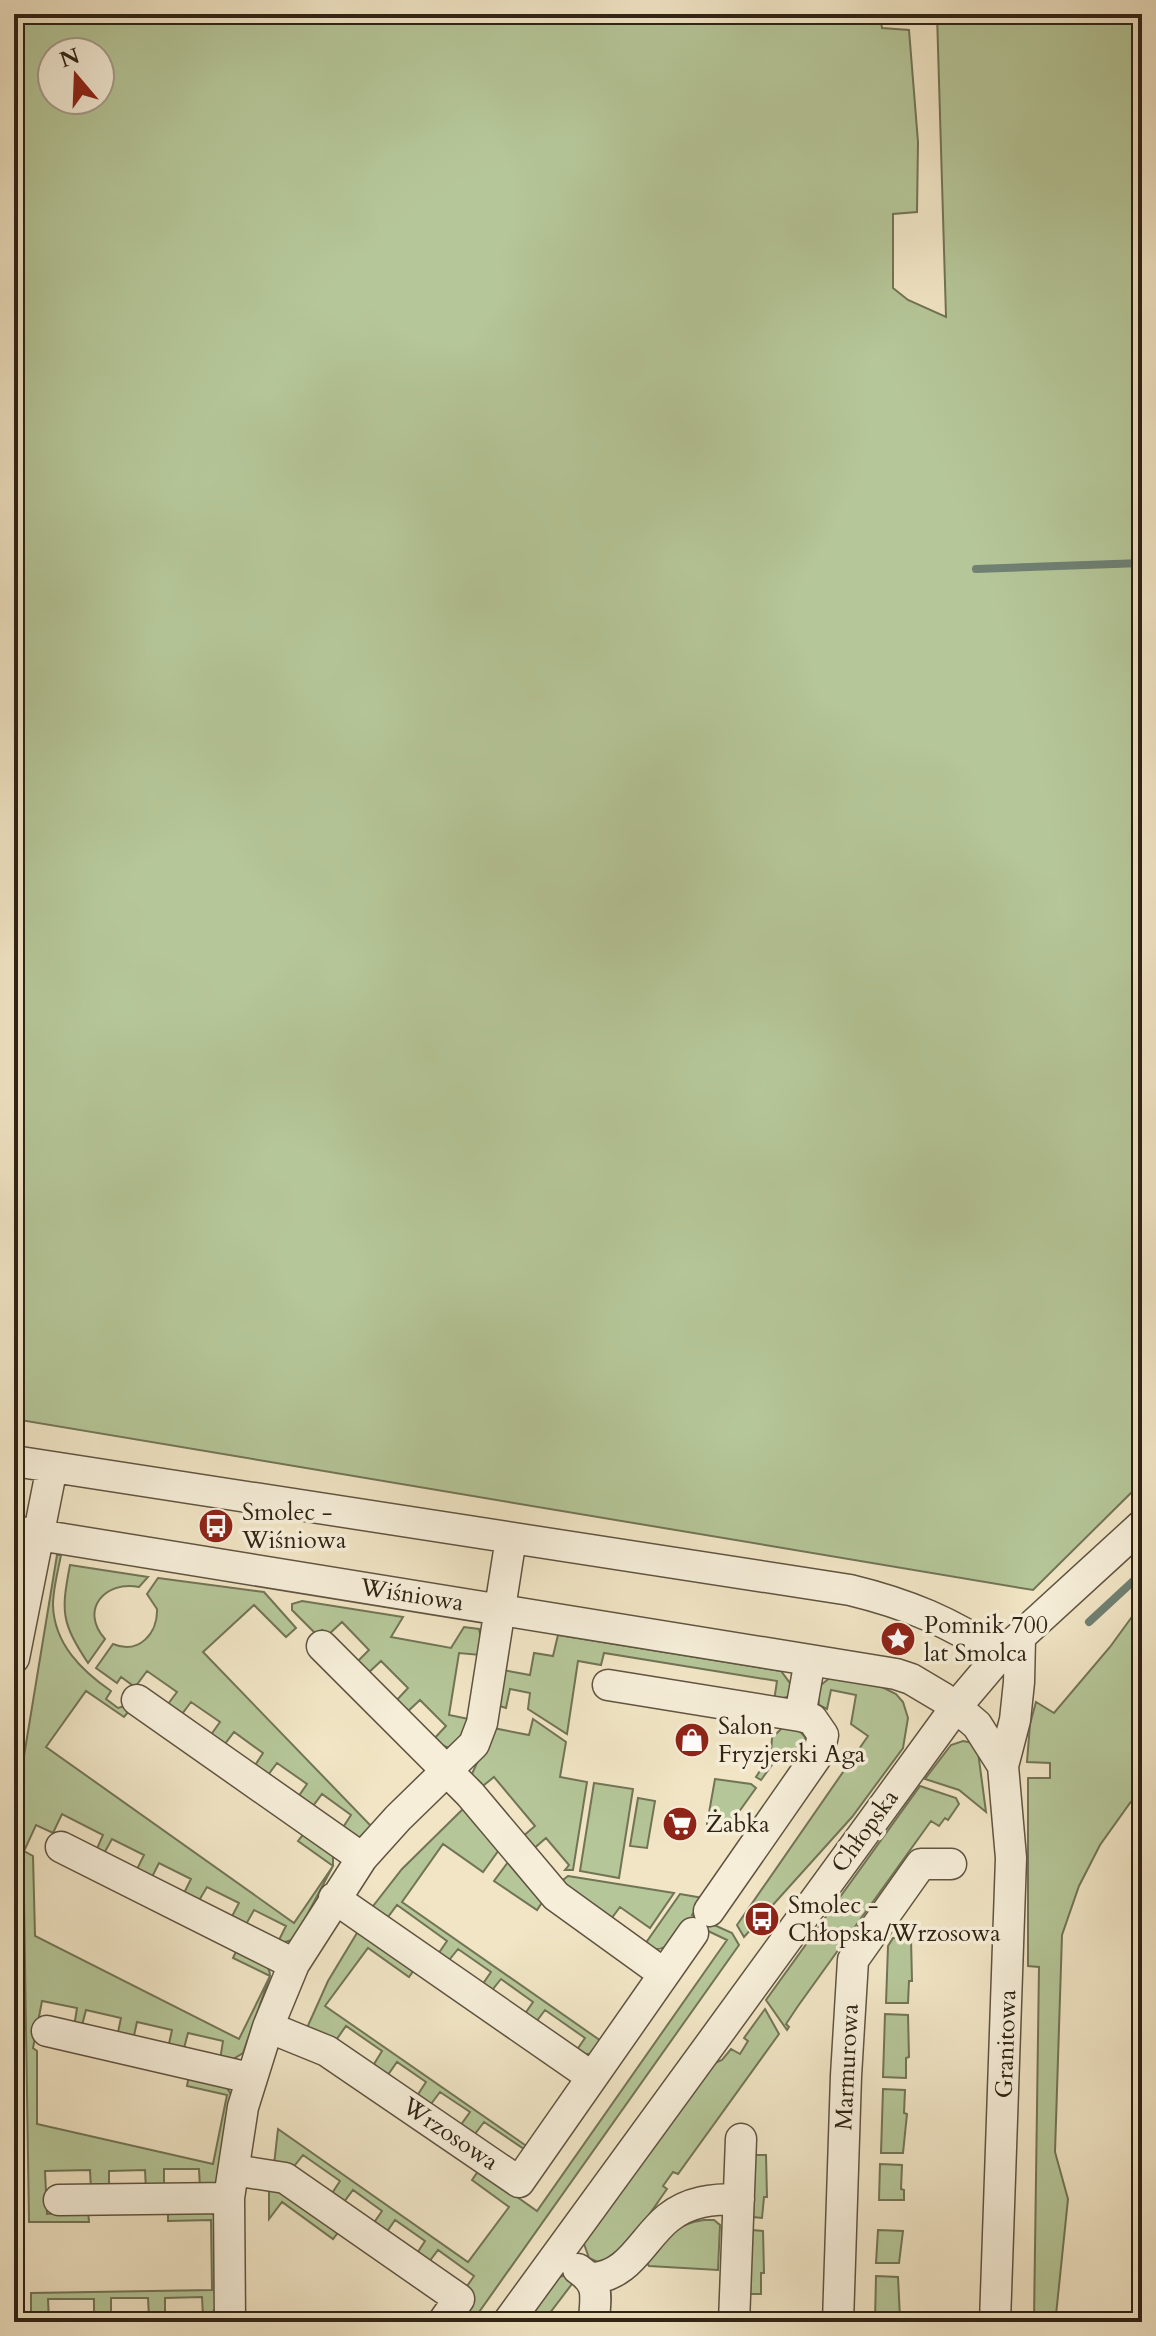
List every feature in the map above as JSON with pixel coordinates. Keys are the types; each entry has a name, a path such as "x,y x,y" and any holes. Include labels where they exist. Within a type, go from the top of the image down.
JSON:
{"street":[{"path":"14,1461 876,1597 918,1609 967,1633 1010,1647"},
{"path":"14,1658 26,1533 52,1467"},
{"name":"Chłopska","path":"508,2322 950,1702 1142,1525"},
{"name":"Wiśniowa","path":"26,1533 896,1674 919,1683 950,1702"},
{"path":"230,2322 231,2184 243,2107 268,2027 294,1964 362,1858 474,1744 482,1723 511,1538"},
{"path":"322,1646 470,1794 556,1896 664,1974"},
{"name":"Granitowa","path":"995,2322 1011,1858 1003,1766 1018,1695 1010,1647"},
{"path":"608,1685 800,1716 824,1662"},
{"path":"137,1700 362,1858"},
{"name":"Granitowa","path":"950,1702 977,1725 1003,1766"},
{"name":"Wrzosowa","path":"268,2027 327,2051 519,2182 819,1753 823,1735 819,1727 812,1719 800,1716"},
{"path":"61,1847 294,1964"},
{"name":"Marmurowa","path":"838,2322 853,1960 921,1864 951,1864"},
{"path":"334,1898 592,2077"},
{"path":"47,2031 250,2078"},
{"path":"734,2322 741,2139"},
{"path":"59,2200 285,2178 459,2299 443,2322"},
{"path":"591,2278 610,2274 637,2255 658,2227 684,2208 699,2202 739,2199"},
{"path":"556,2255 591,2278 595,2293 594,2322"}],"green space":[{"path":"14,14 880,14 882,28 909,30 918,142 917,212 893,214 893,288 908,300 946,317 937,14 1142,14 1142,1482 1033,1590 14,1419"},
{"path":"57,1555 61,1555 53,1605 58,1632 80,1665 111,1691 106,1699 118,1708 125,1706 129,1711 124,1717 86,1691 46,1747 294,1923 333,1866 297,1934 292,1940 277,1944 286,1926 254,1910 244,1928 230,1920 239,1903 207,1887 197,1904 182,1897 191,1879 159,1863 150,1881 135,1873 144,1855 112,1839 102,1857 95,1853 103,1835 62,1814 53,1833 36,1825 24,1851 33,1856 35,1936 239,2039 270,1976 243,2053 230,2061 220,2060 223,2041 188,2033 183,2052 168,2048 172,2030 137,2022 133,2040 117,2037 121,2018 86,2010 81,2029 74,2027 77,2008 42,2001 33,2048 37,2051 37,2124 213,2164 227,2095 187,2086 189,2075 227,2088 232,2096 220,2179 213,2185 200,2189 199,2169 164,2169 164,2189 146,2190 145,2170 109,2171 109,2190 91,2190 90,2170 45,2171 47,2214 88,2211 89,2222 29,2222 22,1768"},
{"path":"70,1565 148,1577 139,1587 116,1588 100,1600 95,1608 95,1618 105,1639 88,1663 73,1637 66,1616 65,1594"},
{"path":"158,1578 264,1592 296,1628 286,1637 254,1605 203,1652 371,1826 358,1839 340,1832 351,1815 322,1794 310,1810 296,1800 307,1784 277,1763 265,1779 252,1770 263,1753 234,1732 222,1748 208,1739 220,1722 191,1702 179,1718 165,1708 177,1692 147,1671 135,1687 121,1677 117,1683 96,1668 113,1644 131,1647 150,1634 157,1609 147,1594"},
{"path":"302,1601 403,1617 391,1637 451,1648 464,1627 479,1629 482,1642 480,1655 459,1653 449,1715 469,1719 467,1731 449,1748 432,1741 446,1726 420,1700 405,1714 394,1703 408,1688 381,1661 366,1675 355,1664 369,1650 342,1622 327,1636 322,1630 317,1635 292,1610 292,1604"},
{"path":"1142,1603 1142,1792 1130,1803 1100,1845 1079,1886 1062,1935 1055,2152 1068,2199 1056,2315 1058,2322 1011,2322 1034,2319 1039,1967 1028,1966 1028,1778 1050,1778 1050,1763 1027,1762 1030,1724 1036,1702 1054,1713 1110,1647"},
{"path":"558,1635 781,1671 794,1684 790,1696 774,1701 777,1681 604,1653 601,1665 578,1661 567,1734 528,1709 530,1693 510,1689 506,1708 496,1705 503,1670 530,1675 534,1653 553,1656"},
{"path":"831,1677 882,1687 896,1694 903,1702 908,1718 903,1748 852,1817 744,1937 737,1925 868,1736 851,1724 856,1695 831,1690 827,1709 819,1705 817,1688"},
{"path":"533,1719 566,1742 560,1777 587,1782 573,1870 565,1870 569,1865 546,1838 531,1851 521,1838 535,1826 494,1777 479,1789 471,1776 493,1728 529,1735"},
{"path":"783,1727 798,1729 805,1737 806,1748 797,1760 786,1762 777,1758 761,1780 756,1777 771,1754 772,1738"},
{"path":"963,1741 973,1743 978,1752 986,1812 959,1790 925,1779 951,1745"},
{"path":"715,1779 751,1784 756,1788 723,1834 707,1824"},
{"path":"594,1783 633,1789 619,1878 580,1871"},
{"path":"920,1786 956,1798 959,1804 948,1820 945,1818 939,1826 931,1821 798,2006 786,2024 789,2027 787,2030 766,2000"},
{"path":"638,1798 655,1801 647,1848 630,1846"},
{"path":"466,1806 501,1847 483,1872 443,1844 402,1902 601,2041 590,2054 574,2054 585,2038 545,2010 533,2026 522,2018 533,2002 501,1979 489,1994 480,1988 491,1972 458,1949 446,1964 436,1957 447,1941 397,1905 385,1921 370,1910 402,1869"},
{"path":"306,1831 333,1854 333,1866 298,1841"},
{"path":"511,1858 545,1898 537,1910 494,1881"},
{"path":"568,1876 674,1893 650,1928 620,1907 608,1923 559,1883"},
{"path":"680,1894 703,1898 692,1915 732,1933 739,1945 472,2322 456,2322 463,2292 474,2276 438,2250 426,2266 414,2258 425,2241 395,2220 384,2236 371,2227 382,2211 353,2190 341,2206 329,2198 340,2181 303,2155 291,2170 274,2165 278,2129 468,2262 509,2207 472,2180 479,2170 537,2211 727,1940 685,1920 669,1944 659,1949 643,1947"},
{"path":"360,1928 416,1967 409,1977 368,1948 325,2006 528,2147 524,2149 484,2122 472,2138 458,2129 470,2112 440,2092 428,2108 415,2099 426,2082 397,2062 385,2079 371,2069 382,2051 346,2026 334,2043 306,2030 328,1981"},
{"path":"893,1938 911,1938 912,1981 909,1981 908,2003 886,2003 888,1946"},
{"path":"238,1947 263,1962 270,1976 233,1958"},
{"path":"765,2009 779,2034 678,2174 673,2172 663,2186 667,2189 638,2230 600,2263 589,2258 583,2241 708,2066 722,2060 731,2049 740,2054 748,2041 744,2038"},
{"path":"885,2014 908,2015 906,2078 883,2077"},
{"path":"883,2089 905,2090 904,2113 907,2114 903,2153 881,2153"},
{"path":"755,2155 766,2155 767,2197 764,2197 762,2218 753,2217"},
{"path":"880,2164 902,2165 904,2200 879,2200"},
{"path":"269,2185 340,2230 333,2239 282,2202 269,2219"},
{"path":"168,2209 210,2211 214,2215 218,2305 212,2313 203,2317 202,2297 165,2298 165,2317 149,2318 148,2298 111,2298 111,2318 94,2318 94,2299 48,2299 49,2322 31,2322 31,2293 212,2290 211,2220 168,2221"},
{"path":"714,2220 720,2225 718,2270 649,2266 647,2263 670,2234 684,2225"},
{"path":"752,2230 763,2231 761,2294 750,2294"},
{"path":"878,2230 903,2231 899,2263 876,2263"},
{"path":"565,2275 575,2280 543,2322 524,2322 557,2278"},
{"path":"876,2276 898,2277 900,2318 896,2322 875,2322"}],"waterway":[{"path":"976,569 1142,563"},
{"path":"1089,1622 1142,1573"}],"place":[{"name":"Smolec - Wiśniowa","path":"216,1526"},
{"name":"Pomnik 700 lat Smolca","path":"898,1639"},
{"name":"Salon Fryzjerski Aga","path":"692,1740"},
{"name":"Żabka","path":"680,1824"},
{"name":"Smolec - Chłopska/Wrzosowa","path":"762,1919"}]}
